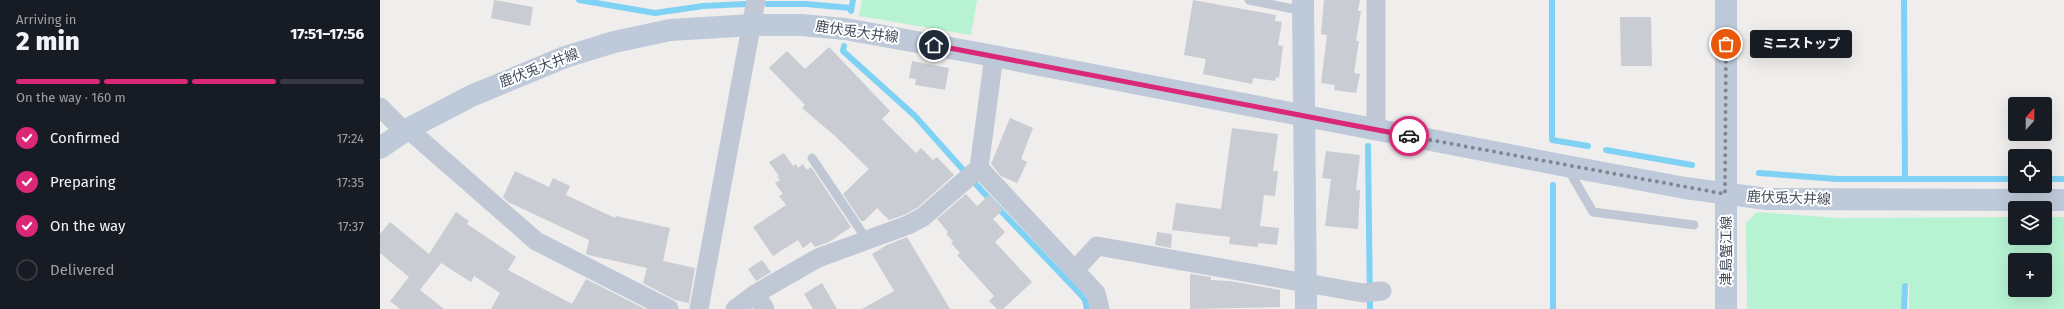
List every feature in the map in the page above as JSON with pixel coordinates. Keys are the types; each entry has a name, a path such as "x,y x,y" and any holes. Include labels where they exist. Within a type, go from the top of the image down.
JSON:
{"main road":[{"name":"津島蟹江線","path":"1726,0 1726,309"},
{"path":"1303,6 1306,309"},
{"name":"鹿伏兎大井線","path":"380,148 406,130 471,96 565,57 607,44 670,30 752,25 801,25 845,28 1566,166 1767,200 2064,200"}],"street":[{"path":"699,309 756,0"},
{"path":"1376,0 1376,130"},
{"path":"735,309 760,302 818,258 908,225 922,217 973,174 994,56"},
{"path":"380,107 536,241 669,309"},
{"path":"973,174 1096,293 1100,309"},
{"path":"1074,271 1097,246 1363,293 1382,291"}],"lane":[{"path":"1249,0 1303,6"},
{"path":"812,158 867,240"},
{"path":"1566,166 1593,212 1694,225"}],"green space":[{"path":"862,0 977,0 971,35 859,16"},
{"path":"1757,212 1837,218 2008,217 2008,245 2052,245 2052,217 2064,217 2064,309 1909,309 1909,285 1902,285 1902,309 1747,309 1746,223"}],"building":[{"path":"494,0 533,7 530,26 491,18"},
{"path":"1193,0 1276,15 1275,21 1282,22 1278,45 1283,46 1279,78 1276,77 1275,81 1253,78 1252,84 1203,74 1206,59 1184,55"},
{"path":"1324,0 1360,0 1358,11 1361,11 1356,41 1359,41 1354,73 1360,74 1356,93 1334,90 1335,85 1321,83 1327,35 1321,34"},
{"path":"1620,17 1651,17 1652,66 1621,66"},
{"path":"829,47 890,111 882,119 916,153 921,148 933,160 937,157 954,175 917,208 904,215 889,220 877,208 864,221 861,221 843,194 869,169 835,136 802,108 805,105 769,68 787,51 805,69"},
{"path":"912,61 949,68 945,90 915,85 916,79 909,78"},
{"path":"1010,118 1033,128 1021,159 1027,162 1017,183 1001,176 991,164"},
{"path":"1232,128 1278,134 1273,171 1278,171 1275,196 1264,195 1260,226 1279,228 1277,245 1258,243 1258,247 1229,244 1230,237 1172,230 1176,203 1221,209"},
{"path":"1326,151 1360,155 1356,190 1360,190 1358,229 1325,226 1331,179 1322,178"},
{"path":"784,153 793,166 796,164 798,168 803,164 807,170 811,167 851,227 829,242 815,247 811,242 803,248 798,240 773,256 753,227 786,205 779,196 783,194 775,183 780,180 777,177 779,176 769,162"},
{"path":"515,171 549,187 553,178 570,186 566,195 615,218 616,216 670,228 663,261 695,268 689,303 675,300 643,283 647,268 588,255 586,254 589,240 508,202 503,197"},
{"path":"966,194 977,206 989,195 1003,210 993,219 1005,232 995,242 1032,282 1003,309 997,309 989,301 994,296 957,255 960,253 951,243 953,241 946,234 948,232 937,219"},
{"path":"456,212 469,221 467,224 516,257 508,270 572,304 586,279 645,309 491,309 500,293 474,276 471,282 441,263 420,290 444,309 400,309 390,301 409,277 380,253 380,234 390,222 429,254"},
{"path":"1157,232 1172,234 1171,248 1155,245"},
{"path":"907,237 950,309 862,309 894,291 872,254 887,245"},
{"path":"762,260 771,272 756,281 748,269"},
{"path":"1190,274 1211,277 1211,280 1230,281 1280,290 1280,307 1190,309"},
{"path":"822,283 837,309 813,309 804,294"}],"waterway":[{"path":"579,0 655,13 703,6 745,4"},
{"path":"851,11 853,0"},
{"path":"1552,0 1552,140 1588,146"},
{"path":"1904,0 1905,179"},
{"path":"767,4 806,4 851,8"},
{"path":"844,46 843,51 915,116 982,191 1081,295 1085,300 1087,309"},
{"path":"1368,146 1370,309"},
{"path":"1606,150 1692,165"},
{"path":"1759,173 1837,179 2008,179"},
{"path":"2052,179 2064,179"},
{"path":"1553,185 1553,309"},
{"path":"1904,309 1905,286"}],"way so far":[{"path":"1409,136 1685,188 1725,194 1726,44"}],"place":[{"name":"ミニストップ","path":"1726,44"}],"route":[{"path":"934,45 1409,136"}]}
